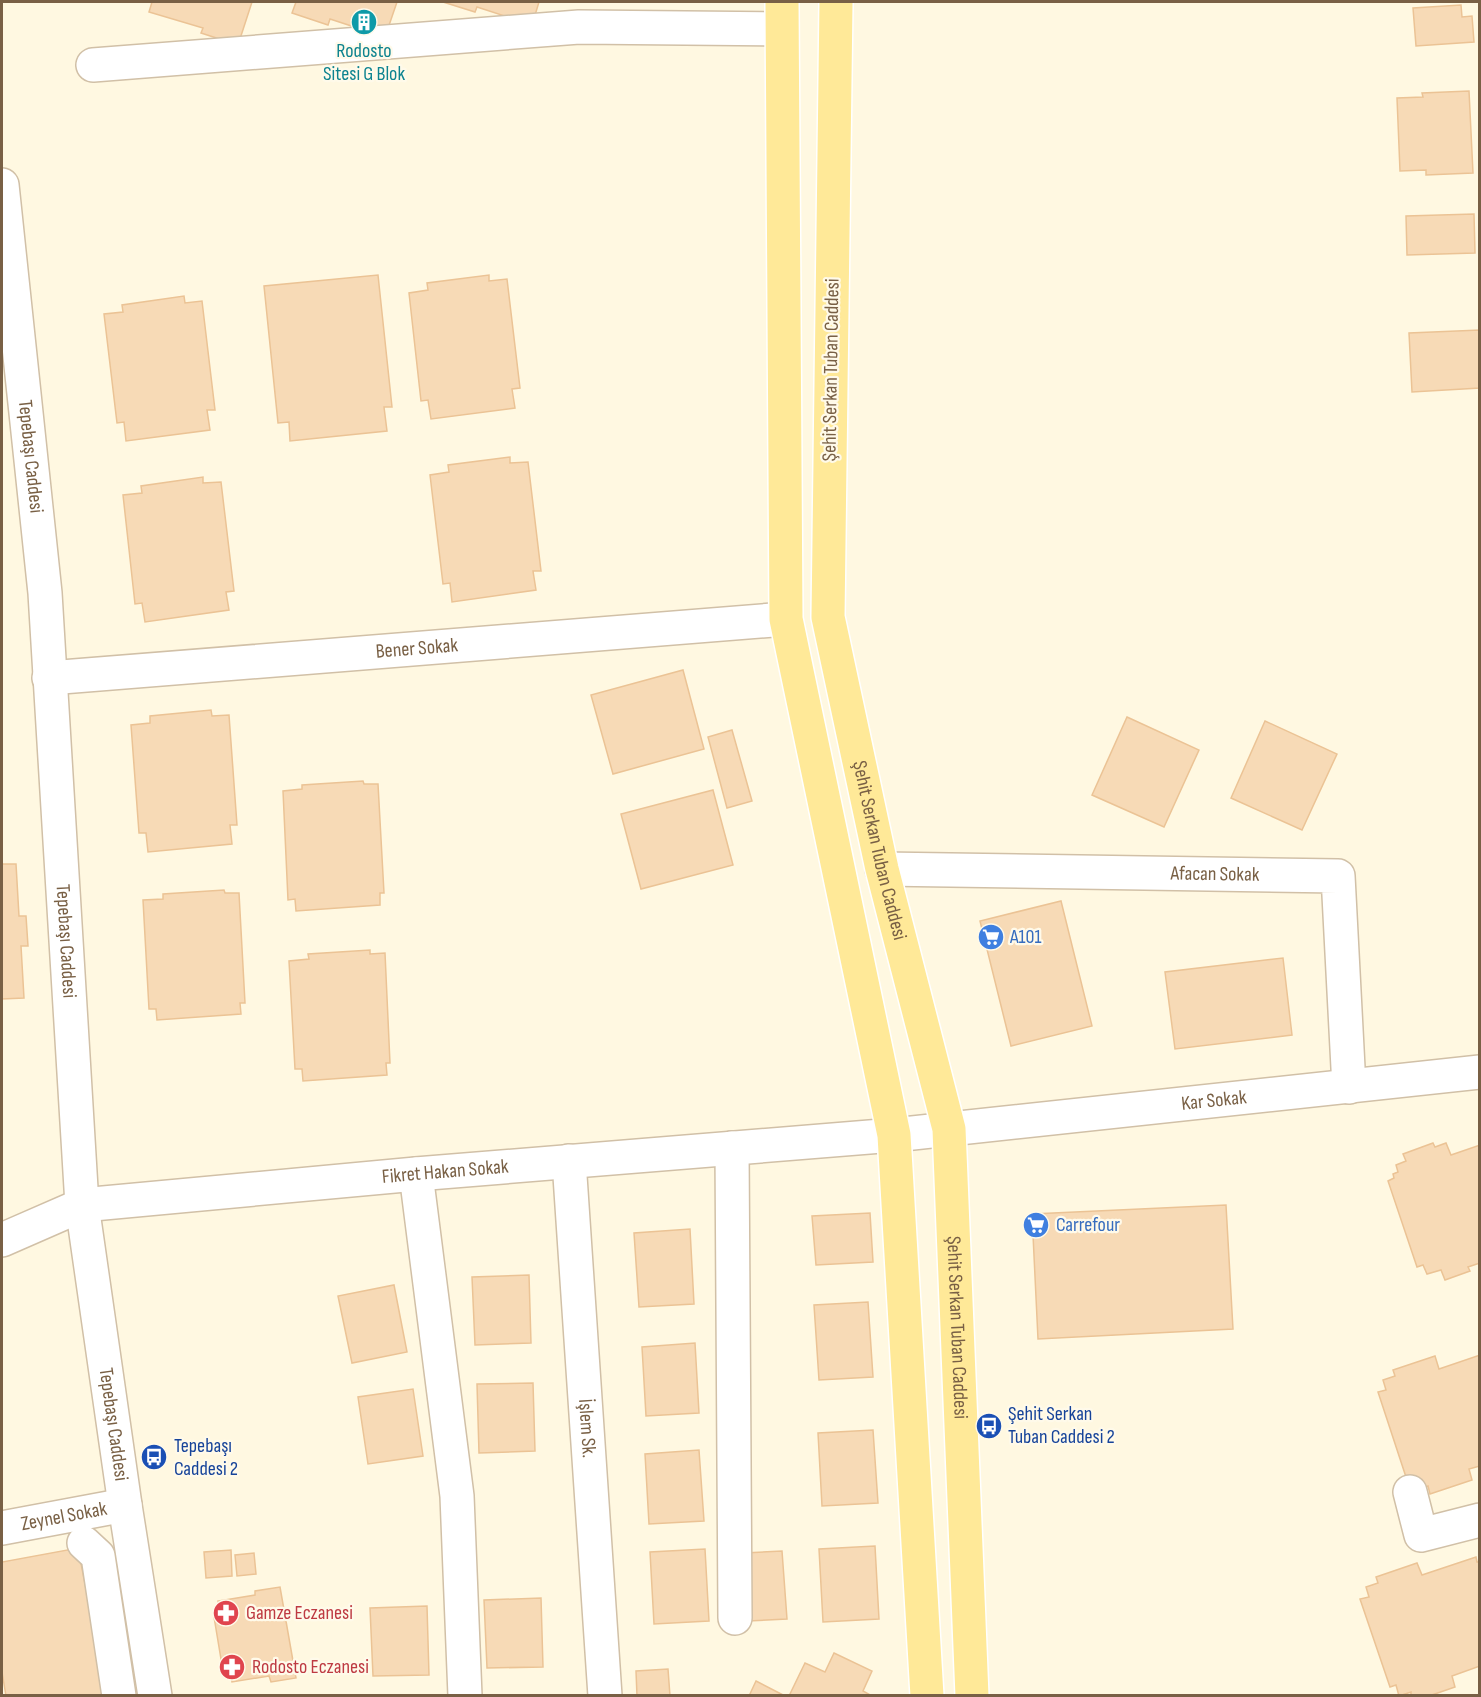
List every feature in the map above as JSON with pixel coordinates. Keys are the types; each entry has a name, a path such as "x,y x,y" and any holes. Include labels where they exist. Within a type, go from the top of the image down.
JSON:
{"main road":[{"name":"Şehit Serkan Tuban Caddesi","path":"836,2 828,617 882,869 949,1129 972,1695"},
{"path":"782,15 786,619 894,1135 927,1695"}],"street":[{"path":"93,64 579,14 782,15"},
{"name":"Tepebaşı Caddesi","path":"2,185 45,592 82,1205 155,1695"},
{"name":"Bener Sokak","path":"49,678 786,619"},
{"name":"Afacan Sokak","path":"882,869 1338,876 1349,1087"},
{"name":"Kar Sokak","path":"894,1135 1479,1072"},
{"name":"Fikret Hakan Sokak","path":"2,1240 82,1205 416,1174 894,1135"},
{"path":"732,1148 735,1618"},
{"name":"İşlem Sk.","path":"569,1161 604,1695"},
{"path":"416,1174 457,1496 465,1695"},
{"path":"1410,1492 1421,1535 1479,1520"},
{"name":"Zeynel Sokak","path":"2,1528 125,1504"},
{"path":"84,1543 98,1556 119,1695"}],"building":[{"path":"152,2 252,2 238,45 201,33 203,28 149,12"},
{"name":"Rodosto Sitesi G Blok","path":"296,2 397,2 385,37 330,19 328,25 292,13"},
{"path":"443,2 539,2 532,25 477,7 475,12"},
{"path":"1461,5 1462,17 1472,16 1474,42 1416,46 1413,8"},
{"path":"1469,91 1473,173 1426,175 1426,170 1400,171 1397,98 1423,97 1422,93"},
{"path":"1474,214 1475,253 1407,255 1406,216"},
{"path":"378,275 392,407 384,407 387,431 290,441 289,422 278,423 264,286"},
{"path":"489,275 489,281 507,279 520,388 512,389 515,408 431,419 428,400 421,401 409,293 428,290 427,283"},
{"path":"184,296 185,303 202,301 215,410 207,410 210,430 126,441 124,422 117,423 104,314 123,312 122,305"},
{"path":"1480,330 1480,388 1412,392 1409,333"},
{"path":"510,457 510,463 528,462 541,571 533,571 536,590 452,602 450,583 443,584 430,475 449,472 448,465"},
{"path":"203,477 203,483 221,482 234,591 226,592 229,610 145,622 142,603 135,604 123,495 142,493 141,486"},
{"path":"683,670 704,749 613,774 591,695"},
{"path":"211,710 212,716 229,715 237,825 230,825 232,844 148,852 146,833 139,833 131,725 150,723 150,716"},
{"path":"1127,717 1199,750 1164,827 1092,795"},
{"path":"1265,721 1337,754 1302,830 1231,798"},
{"path":"732,730 752,801 727,808 708,737"},
{"path":"363,781 364,784 378,784 384,893 380,893 380,905 296,911 295,899 288,900 283,791 302,789 302,785"},
{"path":"713,790 733,865 641,889 621,814"},
{"path":"2,864 16,864 19,916 26,916 28,946 21,946 24,998 2,999"},
{"path":"224,890 225,893 239,893 245,1003 240,1003 241,1014 157,1020 156,1009 149,1009 143,900 163,899 163,894"},
{"path":"1061,901 1092,1026 1011,1046 980,921"},
{"path":"370,950 370,954 385,953 390,1063 386,1063 387,1075 303,1081 302,1069 295,1069 289,961 309,959 308,954"},
{"path":"1283,958 1292,1035 1175,1049 1165,972"},
{"path":"1433,1143 1435,1147 1446,1143 1451,1155 1480,1145 1480,1263 1468,1267 1470,1271 1445,1280 1441,1270 1427,1274 1423,1265 1417,1267 1388,1181 1394,1178 1393,1174 1398,1172 1396,1165 1406,1161 1403,1154"},
{"path":"1226,1205 1233,1329 1038,1339 1032,1214"},
{"path":"870,1213 873,1262 816,1265 812,1216"},
{"path":"690,1229 694,1304 639,1307 634,1233"},
{"path":"529,1275 531,1343 475,1345 472,1277"},
{"path":"394,1285 407,1352 352,1363 338,1296"},
{"path":"868,1302 873,1377 819,1380 814,1305"},
{"path":"695,1343 699,1413 646,1416 642,1347"},
{"path":"1480,1355 1480,1466 1469,1469 1472,1480 1430,1494 1428,1486 1417,1490 1407,1480 1378,1392 1386,1390 1383,1380 1395,1376 1393,1370 1435,1356 1439,1369"},
{"path":"533,1383 535,1451 479,1453 477,1384"},
{"path":"413,1389 423,1456 368,1464 358,1397"},
{"path":"873,1430 878,1503 822,1506 818,1433"},
{"path":"699,1450 704,1521 649,1524 645,1454"},
{"path":"875,1546 879,1619 823,1622 819,1549"},
{"path":"78,1548 107,1696 6,1696 2,1672 2,1562"},
{"path":"705,1549 709,1621 654,1624 650,1552"},
{"path":"231,1550 232,1576 206,1578 204,1552"},
{"path":"782,1551 787,1619 748,1621 744,1553"},
{"path":"254,1553 256,1574 237,1576 235,1555"},
{"path":"1476,1557 1477,1562 1480,1562 1480,1666 1452,1676 1455,1687 1429,1696 1411,1696 1411,1692 1399,1696 1396,1685 1390,1687 1360,1599 1369,1597 1366,1587 1378,1583 1376,1577 1417,1563 1422,1575"},
{"path":"280,1587 296,1678 271,1682 269,1676 232,1682 230,1669 223,1671 214,1617 221,1616 218,1601 255,1595 255,1591"},
{"path":"541,1598 543,1667 487,1668 484,1600"},
{"path":"427,1606 429,1675 373,1676 370,1608"},
{"path":"834,1653 872,1671 863,1691 872,1696 789,1696 805,1663 825,1672"},
{"path":"668,1669 670,1696 637,1696 636,1671"},
{"path":"756,1681 785,1696 749,1696"}],"place":[{"name":"Rodosto Sitesi G Blok","path":"364,22"},
{"name":"A101","path":"991,937"},
{"name":"Carrefour","path":"1036,1225"},
{"name":"Şehit Serkan Tuban Caddesi 2","path":"989,1426"},
{"name":"Tepebaşı Caddesi 2","path":"154,1457"},
{"name":"Gamze Eczanesi","path":"226,1613"},
{"name":"Rodosto Eczanesi","path":"232,1667"}]}
